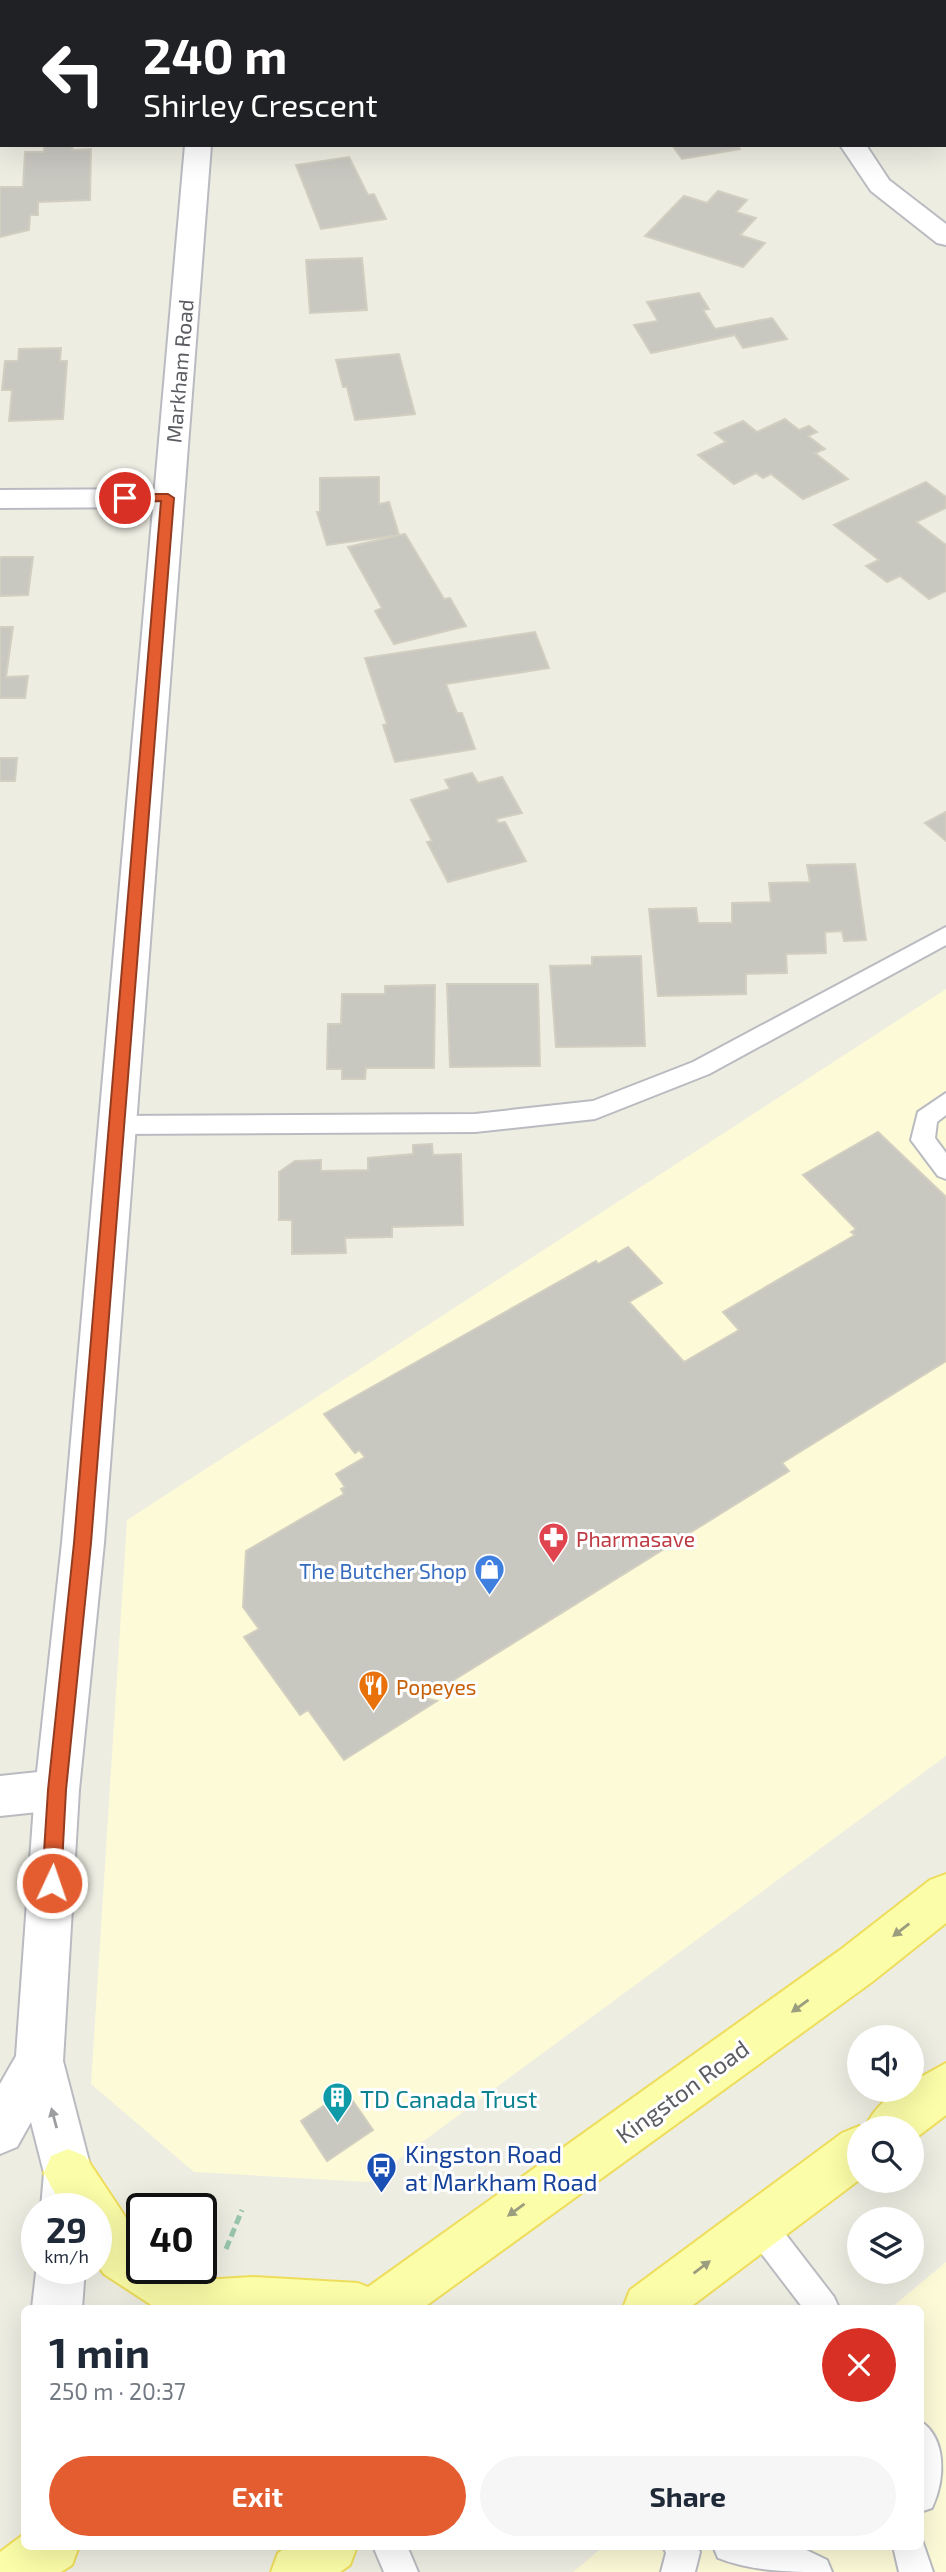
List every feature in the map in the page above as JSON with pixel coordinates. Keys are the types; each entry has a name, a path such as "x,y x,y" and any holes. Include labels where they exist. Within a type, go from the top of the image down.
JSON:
{"main road":[{"name":"Kingston Road","path":"385,2305 856,1966 946,1895"},
{"path":"905,2116 946,2086"},
{"path":"652,2305 847,2159"},
{"path":"112,2243 121,2257 196,2305 252,2302 305,2305"},
{"path":"297,2572 326,2550"}],"street":[{"name":"Markham Road","path":"73,2193 39,2061 57,1790 83,1543 115,1125 198,147"},
{"path":"854,147 880,185 946,237"},
{"path":"0,499 168,498"},
{"path":"0,1796 57,1790"},
{"name":"Markham Road","path":"0,2130 39,2061"},
{"path":"57,2305 59,2284"}],"lane":[{"path":"115,1125 475,1123 594,1110 701,1068 946,934"},
{"path":"946,1102 926,1118 923,1140 946,1170"},
{"path":"759,2225 821,2305"},
{"path":"924,2484 935,2450"},
{"path":"392,2550 401,2572"},
{"path":"759,2550 773,2552 815,2572"},
{"path":"911,2550 916,2572"}],"path":[{"path":"226,2249 242,2210"}],"shaded area":[{"path":"946,989 946,1756 368,2182 194,2172 91,2084 127,1520"},
{"path":"946,2262 946,2572 573,2572 599,2550 924,2550 924,2305 895,2305 920,2284 924,2284 924,2280"}],"building":[{"path":"44,147 91,149 90,200 38,202 38,215 30,215 29,230 0,237 0,187 23,187 25,152 44,152"},
{"path":"673,147 740,149 682,159"},
{"path":"349,157 368,195 374,194 386,219 321,229 296,165"},
{"path":"718,191 747,200 736,212 756,218 740,235 765,243 743,267 645,236 684,196 707,203"},
{"path":"362,258 367,310 310,313 306,260"},
{"path":"699,293 709,309 703,310 715,329 772,318 787,339 743,348 735,335 651,353 634,325 658,321 647,302"},
{"path":"61,348 60,361 67,361 63,419 9,421 12,390 2,390 5,361 18,361 19,349"},
{"path":"399,354 415,414 355,420 347,387 343,387 336,360"},
{"path":"785,419 799,430 809,426 817,432 808,436 825,449 815,453 848,479 803,499 771,474 763,478 756,473 734,484 698,455 726,442 715,433 743,421 757,432"},
{"path":"379,477 379,504 389,502 399,535 327,545 317,512 320,512 320,478"},
{"path":"926,482 946,497 946,508 916,522 946,545 946,591 929,599 900,576 887,582 866,566 879,560 834,525"},
{"path":"405,534 444,599 450,598 466,626 394,644 375,611 382,608 348,547"},
{"path":"0,557 33,557 28,595 0,596"},
{"path":"0,627 13,627 6,677 28,676 25,698 0,698"},
{"path":"535,632 549,668 446,684 457,713 462,713 475,749 395,762 383,725 387,724 365,658"},
{"path":"0,758 17,758 15,781 0,781"},
{"path":"472,773 478,783 502,777 522,813 496,819 498,823 505,822 526,861 448,882 427,842 432,841 411,800 450,789 445,780"},
{"path":"946,812 946,841 925,823"},
{"path":"855,864 866,940 844,941 842,931 825,932 826,953 786,954 787,973 746,974 746,994 658,996 649,909 696,908 698,923 732,923 732,903 771,902 769,883 810,882 807,865"},
{"path":"641,956 645,1046 556,1047 550,966 592,965 592,957"},
{"path":"447,984 538,984 540,1066 450,1067"},
{"path":"435,985 434,1068 366,1068 365,1079 342,1079 342,1069 327,1069 328,1024 341,1024 342,994 385,994 385,986"},
{"path":"878,1132 946,1197 946,1361 782,1463 789,1471 425,1698 437,1701 344,1760 308,1710 300,1715 244,1637 259,1629 243,1607 246,1551 344,1494 341,1489 345,1487 336,1474 365,1457 359,1450 355,1453 324,1414 596,1261 598,1264 628,1247 662,1283 629,1302 684,1362 739,1330 723,1312 855,1235 851,1232 856,1229 803,1175"},
{"path":"432,1144 433,1155 461,1154 463,1225 392,1227 392,1237 345,1238 346,1253 292,1254 292,1220 279,1220 279,1172 295,1161 321,1160 321,1171 368,1170 368,1158 413,1154 413,1145"},
{"name":"TD Canada Trust","path":"346,2091 373,2130 327,2161 301,2121"}],"place":[{"name":"Pharmasave","path":"553,1565"},
{"name":"The Butcher Shop","path":"490,1597"},
{"name":"Popeyes","path":"373,1713"},
{"name":"TD Canada Trust","path":"337,2125"},
{"name":"Kingston Road at Markham Road","path":"382,2194"}],"route":[{"path":"52,1883 57,1790 83,1543 168,498 125,498"}]}
